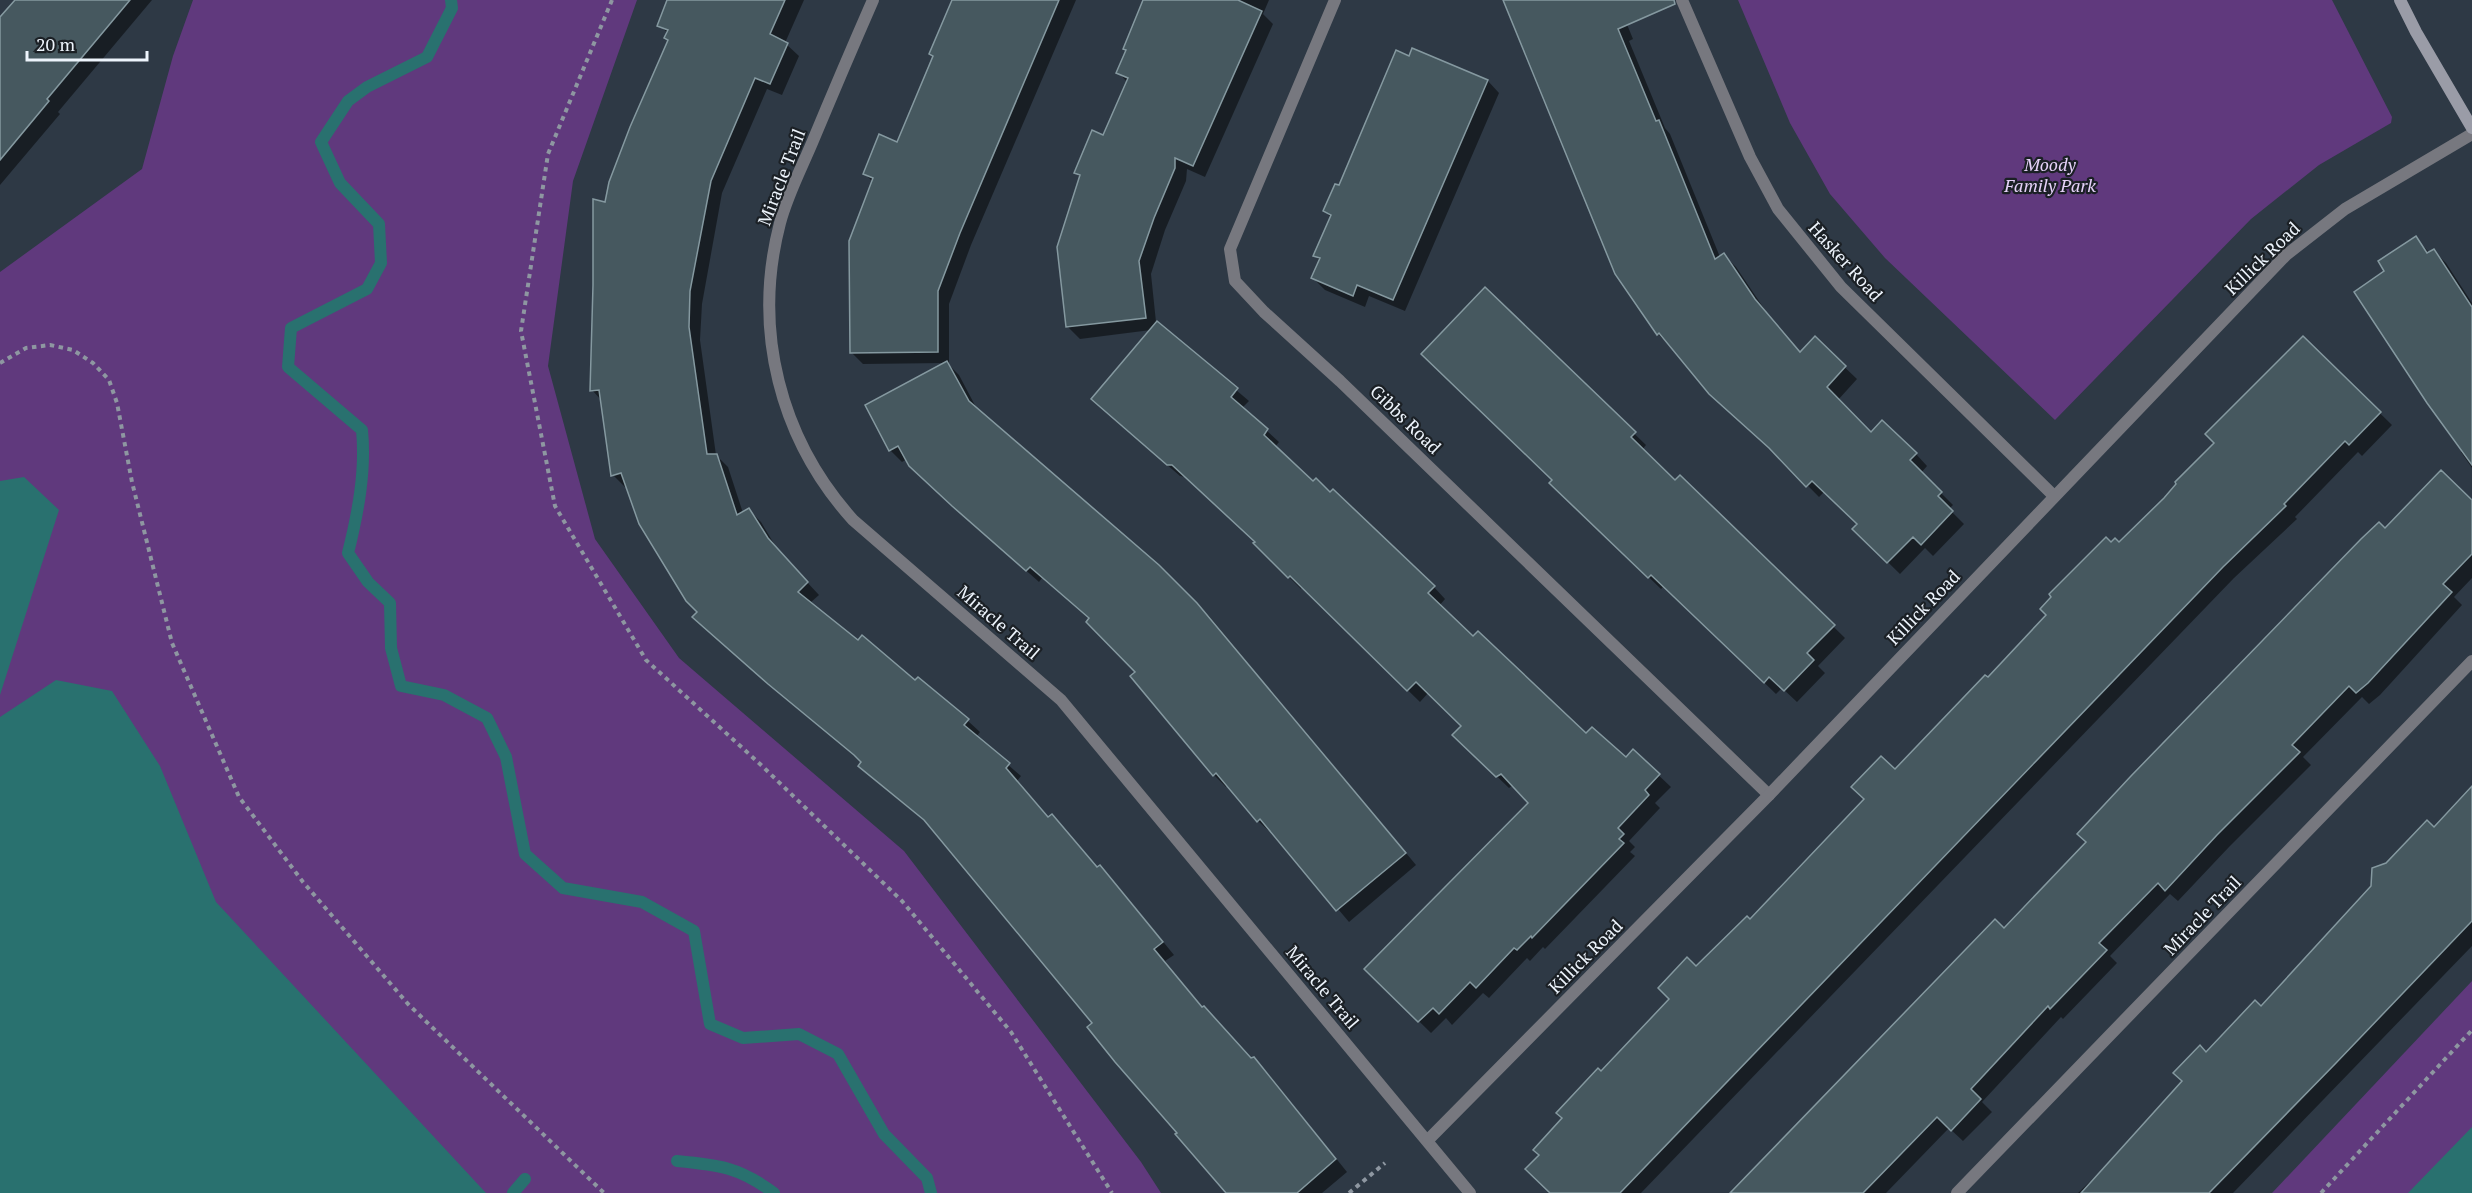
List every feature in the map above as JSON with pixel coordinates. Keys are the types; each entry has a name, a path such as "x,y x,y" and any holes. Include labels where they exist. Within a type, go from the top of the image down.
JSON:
{"street":[{"name":"Miracle Trail","path":"873,0 780,222 769,275 769,326 775,370 794,432 818,476 853,520 1061,700 1470,1193"},
{"name":"Gibbs Road","path":"1335,0 1230,249 1235,281 1264,312 1340,381 1769,795"},
{"name":"Hasker Road","path":"1682,0 1750,158 1778,209 1841,287 2054,496"},
{"path":"2400,0 2472,128"},
{"name":"Killick Road","path":"1428,1140 1769,795 2286,255 2345,209 2472,134"},
{"name":"Miracle Trail","path":"1957,1193 2472,661"}],"path":[{"path":"612,0 548,154 521,331 555,506 646,660 760,764 902,902 1011,1032 1112,1193"},
{"path":"0,363 26,348 50,345 73,350 93,363 109,380 117,403 132,482 172,644 238,797 303,882 408,1004 604,1193"},
{"path":"2321,1193 2472,1030"},
{"path":"1349,1193 1385,1163"}],"green space":[{"path":"193,0 637,0 573,181 548,366 595,539 679,658 904,851 1141,1162 1161,1193 0,1193 0,272 142,169 173,56"},
{"name":"Moody Family Park","path":"1738,0 2332,0 2392,117 2391,123 2319,165 2251,219 2055,420 1885,258 1830,194 1790,123"},
{"path":"2472,981 2472,1193 2272,1193"}],"shaded area":[{"path":"24,477 59,510 0,695 0,481"},
{"path":"56,680 112,691 160,766 216,902 486,1193 0,1193 0,717"},
{"path":"2472,1127 2472,1193 2408,1193"}],"building":[{"path":"15,0 130,0 47,99 49,101 0,160 0,17"},
{"path":"667,0 785,0 770,34 788,43 770,84 755,78 711,181 690,291 689,327 707,454 717,454 737,515 749,508 768,538 808,582 798,592 858,640 862,635 915,680 918,677 969,719 964,725 1010,763 1006,768 1048,817 1052,814 1097,867 1100,865 1163,942 1154,949 1202,1007 1204,1006 1251,1058 1254,1057 1336,1159 1297,1193 1226,1193 1115,1062 1087,1027 1092,1023 924,820 858,766 861,762 854,755 692,617 697,612 686,601 639,524 621,473 611,476 599,390 590,391 593,199 605,202 609,182 630,127 668,40 664,38 668,30 657,26"},
{"path":"952,0 1059,0 960,233 938,291 938,352 850,353 849,241 873,178 863,174 879,134 897,142 933,56 929,54"},
{"path":"1143,0 1238,0 1262,11 1193,166 1175,158 1175,168 1139,261 1146,318 1066,327 1057,247 1080,175 1074,173 1092,130 1103,135 1128,78 1116,73"},
{"path":"1503,0 1674,0 1675,4 1618,29 1656,121 1659,120 1715,259 1724,253 1755,299 1800,352 1815,336 1846,366 1827,387 1871,432 1882,420 1917,453 1910,460 1942,492 1938,496 1953,511 1921,545 1913,537 1887,563 1852,529 1857,524 1812,481 1806,487 1769,448 1709,394 1659,333 1657,335 1615,274"},
{"path":"1412,48 1488,80 1393,300 1357,285 1353,296 1311,278 1320,258 1313,256 1331,215 1323,211 1335,184 1339,185 1396,50 1409,56"},
{"path":"2416,236 2427,253 2434,249 2472,307 2472,465 2427,403 2354,292 2384,271 2378,261"},
{"path":"1485,287 1636,432 1631,437 1675,480 1680,475 1835,625 1807,653 1814,660 1784,691 1769,677 1764,683 1651,575 1648,578 1549,483 1552,480 1421,354"},
{"path":"1157,321 1238,388 1231,397 1268,429 1264,435 1313,481 1316,478 1330,492 1333,489 1435,586 1428,593 1473,636 1478,631 1586,733 1592,727 1626,757 1633,749 1660,774 1645,790 1649,795 1618,828 1624,834 1619,839 1624,843 1532,938 1531,936 1517,950 1514,948 1476,988 1470,982 1439,1014 1433,1008 1418,1022 1364,969 1528,803 1501,774 1496,777 1452,735 1461,726 1416,682 1407,691 1290,576 1288,578 1253,543 1255,542 1172,465 1167,465 1091,399"},
{"path":"2303,336 2381,412 2349,445 2345,441 2284,504 2286,506 2223,567 1620,1193 1550,1193 1525,1169 1539,1155 1533,1150 1562,1118 1556,1113 1598,1068 1601,1071 1669,999 1658,988 1687,957 1696,966 1747,916 1750,919 1864,799 1851,787 1881,756 1895,769 1985,675 1988,677 2046,615 2040,609 2051,597 2049,594 2106,537 2111,542 2115,538 2119,542 2164,498 2176,484 2175,482 2214,443 2205,434"},
{"path":"947,361 969,401 1159,565 1197,603 1406,853 1336,911 1260,819 1257,822 1216,773 1213,776 1130,676 1135,672 1086,622 1089,618 1030,567 1026,571 952,506 909,466 898,446 889,451 865,405"},
{"path":"2441,470 2472,500 2472,554 2443,584 2452,592 2368,683 2356,693 2349,686 2292,745 2300,752 2165,891 2158,883 2099,943 2107,950 2050,1009 2048,1006 1971,1089 1981,1099 1951,1131 1937,1117 1863,1193 1730,1193 1995,919 2004,928 2086,842 2077,834 2131,776 2361,539 2379,522 2385,528"},
{"path":"2472,786 2472,921 2336,1063 2209,1193 2081,1193 2182,1081 2173,1073 2200,1045 2206,1052 2255,1000 2261,1006 2371,886 2372,868 2386,863 2427,820 2434,827"}],"waterway":[{"path":"451,0 452,8 427,57 367,87 348,101 321,142 340,183 379,224 381,263 367,289 291,328 288,367 362,430 363,461 360,492 348,553 368,582 390,603 391,648 401,686 444,695 487,718 506,757 525,854 563,888 642,902 694,931 710,1024 743,1038 799,1034 838,1054 884,1134 927,1178 931,1193"},
{"path":"677,1161 728,1169 762,1184 774,1193"},
{"path":"513,1193 525,1179"}]}
